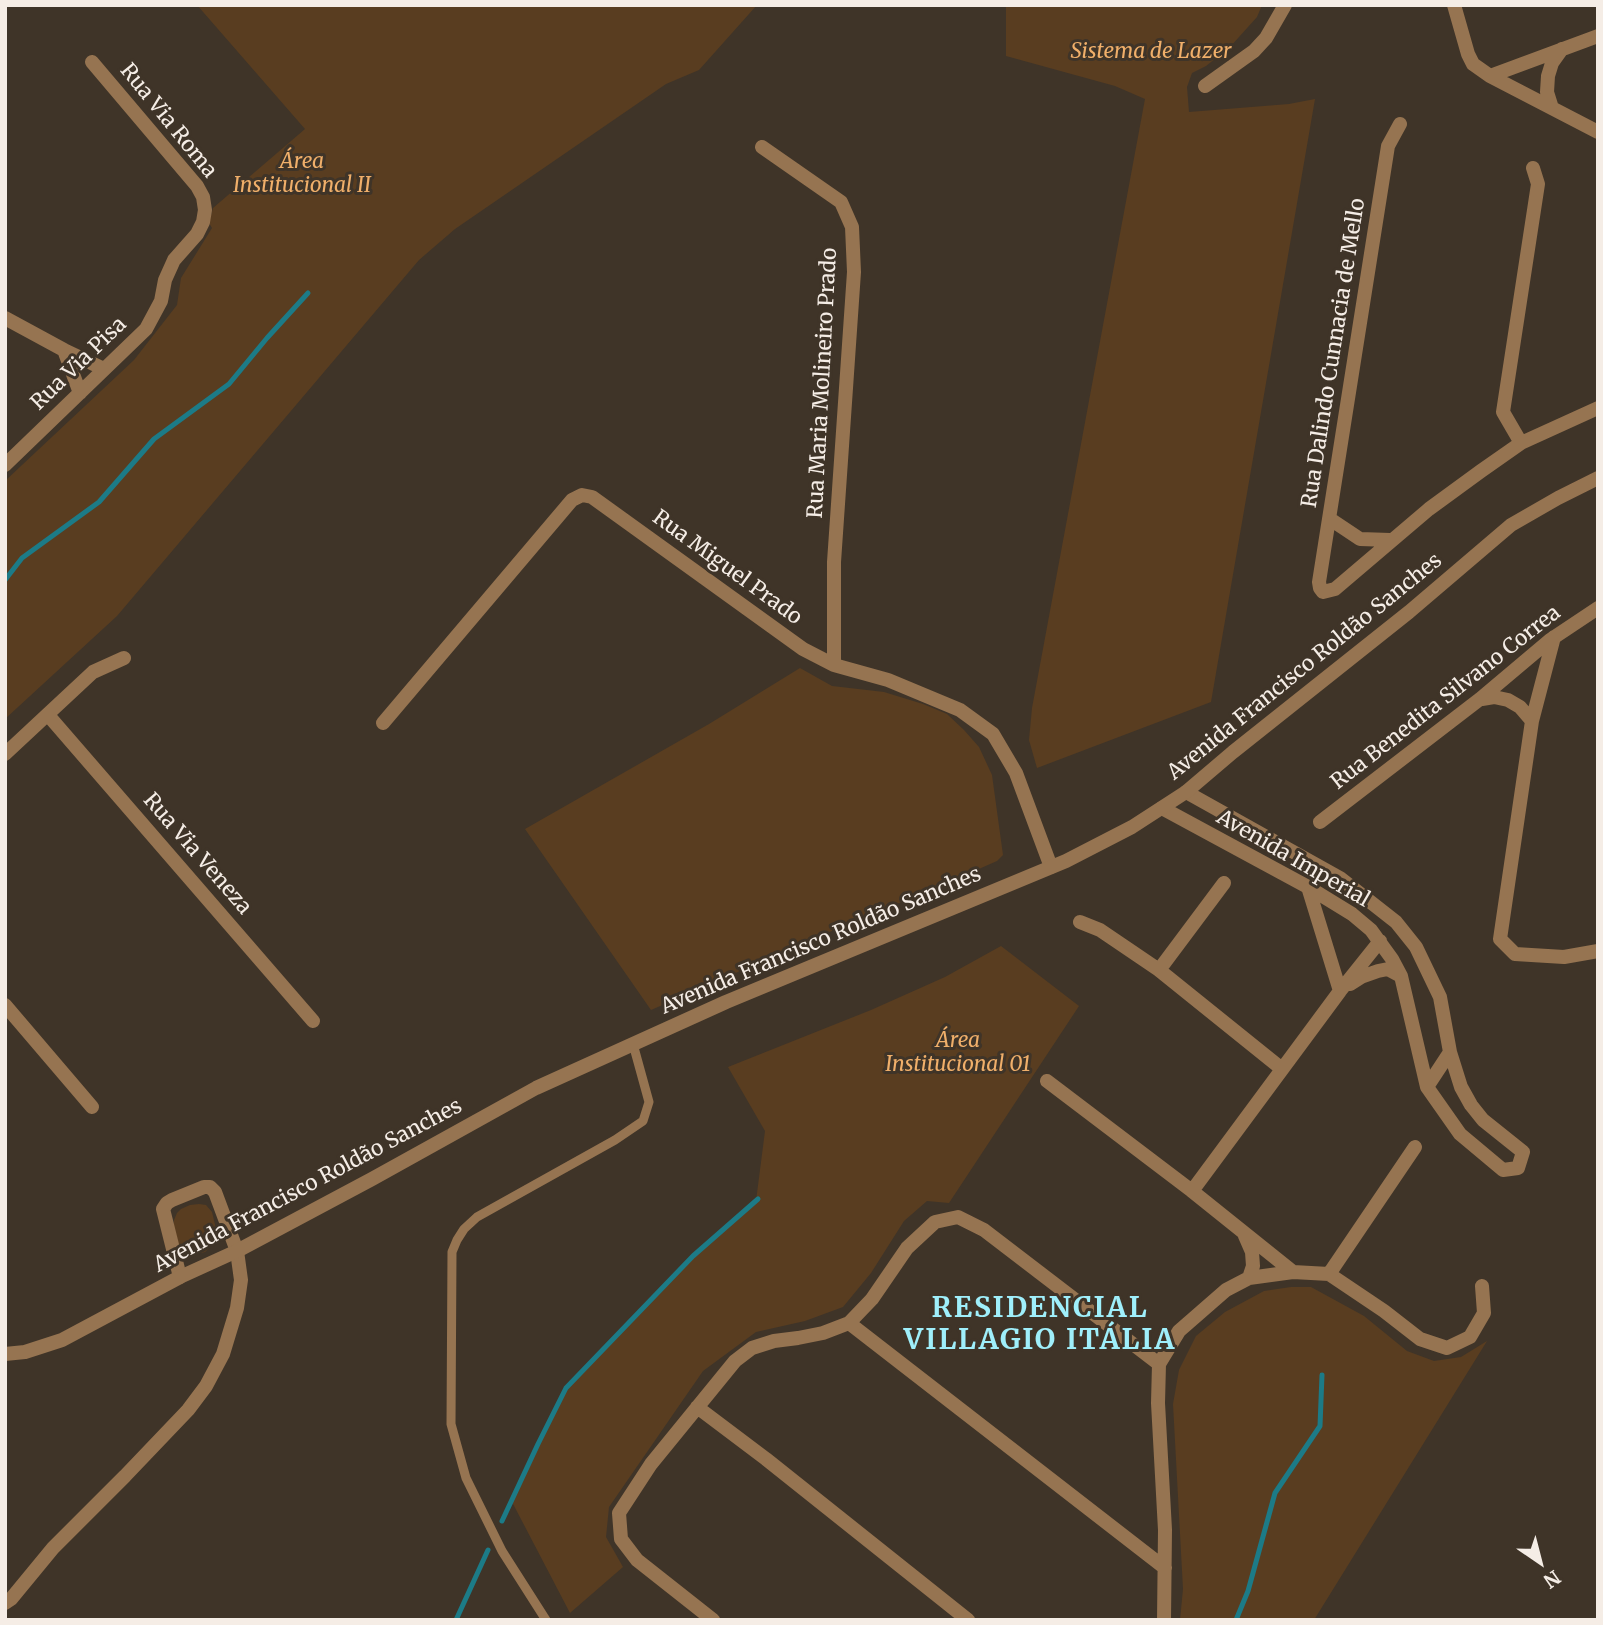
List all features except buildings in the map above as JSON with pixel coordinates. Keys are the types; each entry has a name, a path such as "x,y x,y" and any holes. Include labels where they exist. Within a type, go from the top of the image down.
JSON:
{"street":[{"path":"1205,86 1254,51 1266,38 1285,5"},
{"path":"1454,5 1468,54 1474,64 1490,76 1598,132"},
{"path":"1490,76 1598,36"},
{"path":"1552,108 1547,92 1548,76 1552,63 1562,49"},
{"name":"Rua Via Roma","path":"92,62 197,186 203,197 205,210"},
{"name":"Rua Dalindo Cunnacia de Mello","path":"1390,540 1335,589 1323,592 1320,588 1388,146 1400,124"},
{"name":"Rua Maria Molineiro Prado","path":"762,147 841,202 852,227 854,272 834,562 834,664"},
{"path":"1521,443 1503,412 1538,184 1533,169"},
{"name":"Rua Via Pisa","path":"5,465 146,329 161,301 165,280 174,260 197,234 205,210"},
{"path":"5,317 104,369"},
{"path":"64,350 80,393"},
{"path":"1330,519 1360,539 1390,540 1521,443 1598,408"},
{"name":"Avenida Francisco Roldão Sanches","path":"5,1354 25,1352 62,1340 360,1186 536,1088 726,1002 1066,861 1132,827 1186,792 1409,612 1511,525 1598,478"},
{"name":"Rua Miguel Prado","path":"383,723 572,500 582,495 592,497 803,649 834,664 888,680 960,710 993,734 1016,773 1051,867"},
{"name":"Rua Benedita Silvano Correa","path":"1320,822 1480,699 1553,638 1598,608"},
{"path":"1553,638 1532,721 1500,939 1515,954 1564,957 1598,951"},
{"path":"5,754 93,672 124,658"},
{"path":"1480,699 1508,699 1520,707 1532,721"},
{"name":"Rua Via Veneza","path":"48,715 313,1021"},
{"name":"Avenida Imperial","path":"1162,808 1308,887 1352,914 1371,930 1401,976 1427,1087 1460,1134 1503,1170 1518,1168 1523,1152 1483,1120 1461,1087 1450,1052 1440,997 1416,947 1396,922 1340,878 1186,792"},
{"path":"1159,970 1224,883"},
{"path":"1308,887 1340,991"},
{"path":"1080,922 1100,930 1159,970 1282,1069"},
{"path":"1192,1191 1380,941"},
{"path":"1340,991 1361,977 1378,971 1388,970 1401,976"},
{"path":"5,1005 92,1107"},
{"path":"1427,1087 1450,1052"},
{"path":"1047,1081 1293,1272"},
{"path":"1329,1274 1415,1147"},
{"path":"5,1603 53,1548 188,1410 206,1386 223,1354 237,1308 241,1280 237,1251 215,1192 210,1187 172,1200 163,1209 180,1277"},
{"path":"713,1620 637,1560 621,1539 619,1513 652,1464 735,1361 752,1348 774,1341 822,1333 849,1323 872,1299 907,1248 934,1222 958,1217 984,1230 1159,1364"},
{"path":"1245,1235 1252,1252 1253,1266 1249,1278"},
{"path":"1164,1620 1166,1530 1158,1403 1159,1364 1179,1332 1226,1290 1249,1278 1293,1272 1329,1274 1420,1339 1447,1348 1470,1337 1484,1313 1482,1286"},
{"path":"849,1323 1166,1568"},
{"path":"697,1407 968,1620"}],"lane":[{"path":"547,1620 502,1551 466,1478 451,1424 452,1252 464,1229 477,1217 615,1140 643,1121 649,1102 633,1044"}],"green space":[{"name":"Área Institucional II","path":"197,5 757,5 699,70 666,84 455,229 419,260 117,616 5,719 5,481 134,360 177,305 181,278 212,228 209,223 213,208 305,129"},
{"name":"Sistema de Lazer","path":"1006,5 1262,5 1257,17 1230,47 1206,66 1192,73 1187,87 1189,112 1289,104 1315,99 1211,702 1037,768 1029,740 1032,708 1145,99 1115,86 1006,56"},
{"path":"800,668 832,686 884,692 947,714 979,747 992,775 1003,855 997,861 651,1010 525,829 709,724"},
{"name":"Área Institucional 01","path":"1001,946 1079,1006 949,1203 927,1201 904,1221 871,1273 843,1307 805,1321 756,1332 703,1371 609,1507 606,1537 623,1567 570,1613 511,1500 566,1388 693,1256 756,1201 765,1131 728,1067 871,1010 945,977"},
{"path":"206,1205 212,1212 218,1237 205,1252 189,1254 178,1242 174,1220 181,1209"},
{"path":"1311,1287 1364,1316 1407,1351 1434,1361 1461,1357 1487,1341 1314,1620 1180,1620 1183,1589 1173,1404 1179,1370 1196,1336 1225,1312 1264,1291"}],"waterway":[{"path":"5,580 22,558 99,502 154,439 229,384 308,293"},
{"path":"502,1521 566,1388 693,1256 758,1199"},
{"path":"1236,1620 1248,1591 1275,1493 1320,1426 1322,1375"},
{"path":"456,1620 488,1550"}],"district":[{"name":"RESIDENCIAL VILLAGIO ITÁLIA","path":"1040,1325"}]}
